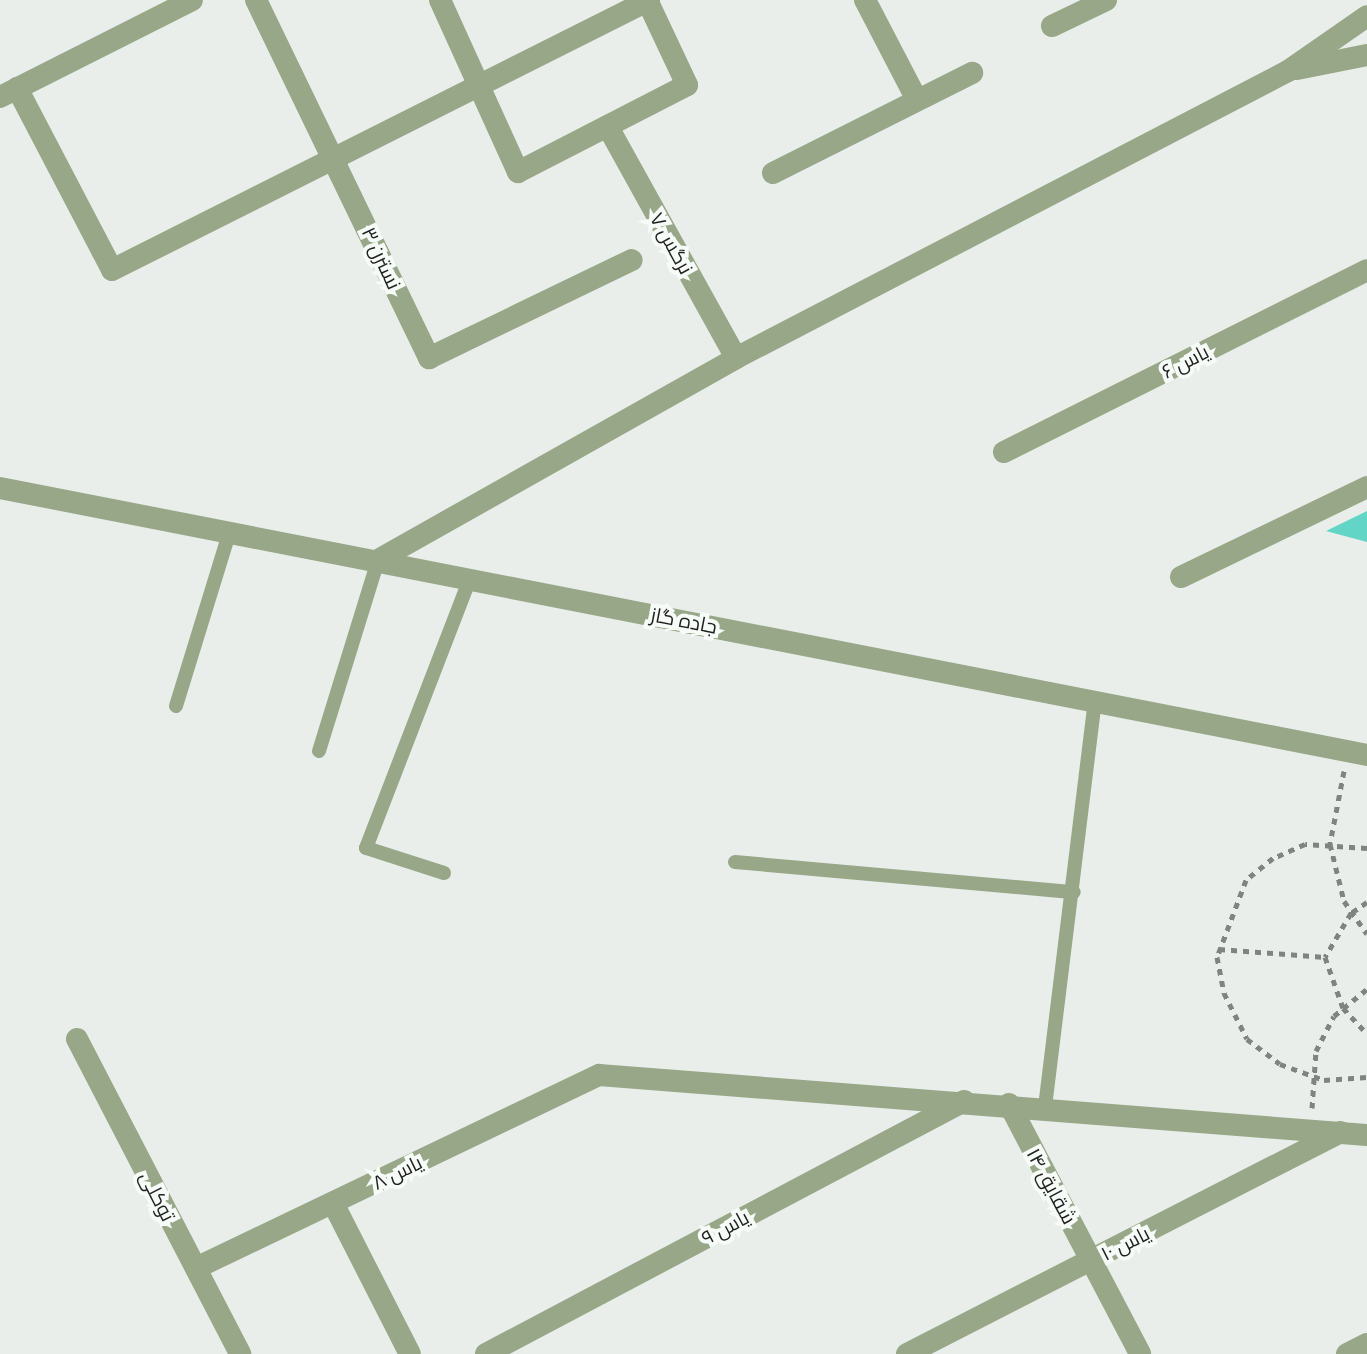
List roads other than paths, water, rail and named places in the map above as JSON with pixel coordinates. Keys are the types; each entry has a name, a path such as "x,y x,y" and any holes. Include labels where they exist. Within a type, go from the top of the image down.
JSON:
{"street":[{"path":"192,0 8,93 112,270 334,158 475,87 648,0 687,85 518,172 475,87 440,0"},
{"name":"نسترن ۳","path":"256,0 429,358 632,260"},
{"path":"865,0 916,98"},
{"path":"1052,26 1106,0"},
{"path":"378,560 736,358 1288,71 1367,16"},
{"path":"1288,71 1367,55"},
{"path":"773,173 916,98 972,73"},
{"name":"نرگس ۷","path":"608,127 736,358"},
{"name":"یاس ۶","path":"1004,452 1367,270"},
{"path":"1181,577 1367,487"},
{"name":"جاده گاز","path":"0,488 1357,753"},
{"name":"توکلی","path":"77,1039 240,1354"},
{"name":"یاس ۸","path":"196,1268 599,1075 965,1101"},
{"path":"965,1101 1367,1135"},
{"name":"یاس ۹","path":"486,1354 965,1101"},
{"name":"شقایق ۱۴","path":"1009,1104 1140,1354"},
{"name":"یاس ۱۰","path":"907,1354 1342,1132"},
{"path":"333,1203 410,1354"},
{"path":"1347,1354 1367,1344"}],"lane":[{"path":"176,706 230,531"},
{"path":"319,751 378,560"},
{"path":"444,873 366,848 470,578"},
{"path":"1045,1107 1074,892 1095,700"},
{"path":"735,862 1074,892"}]}
